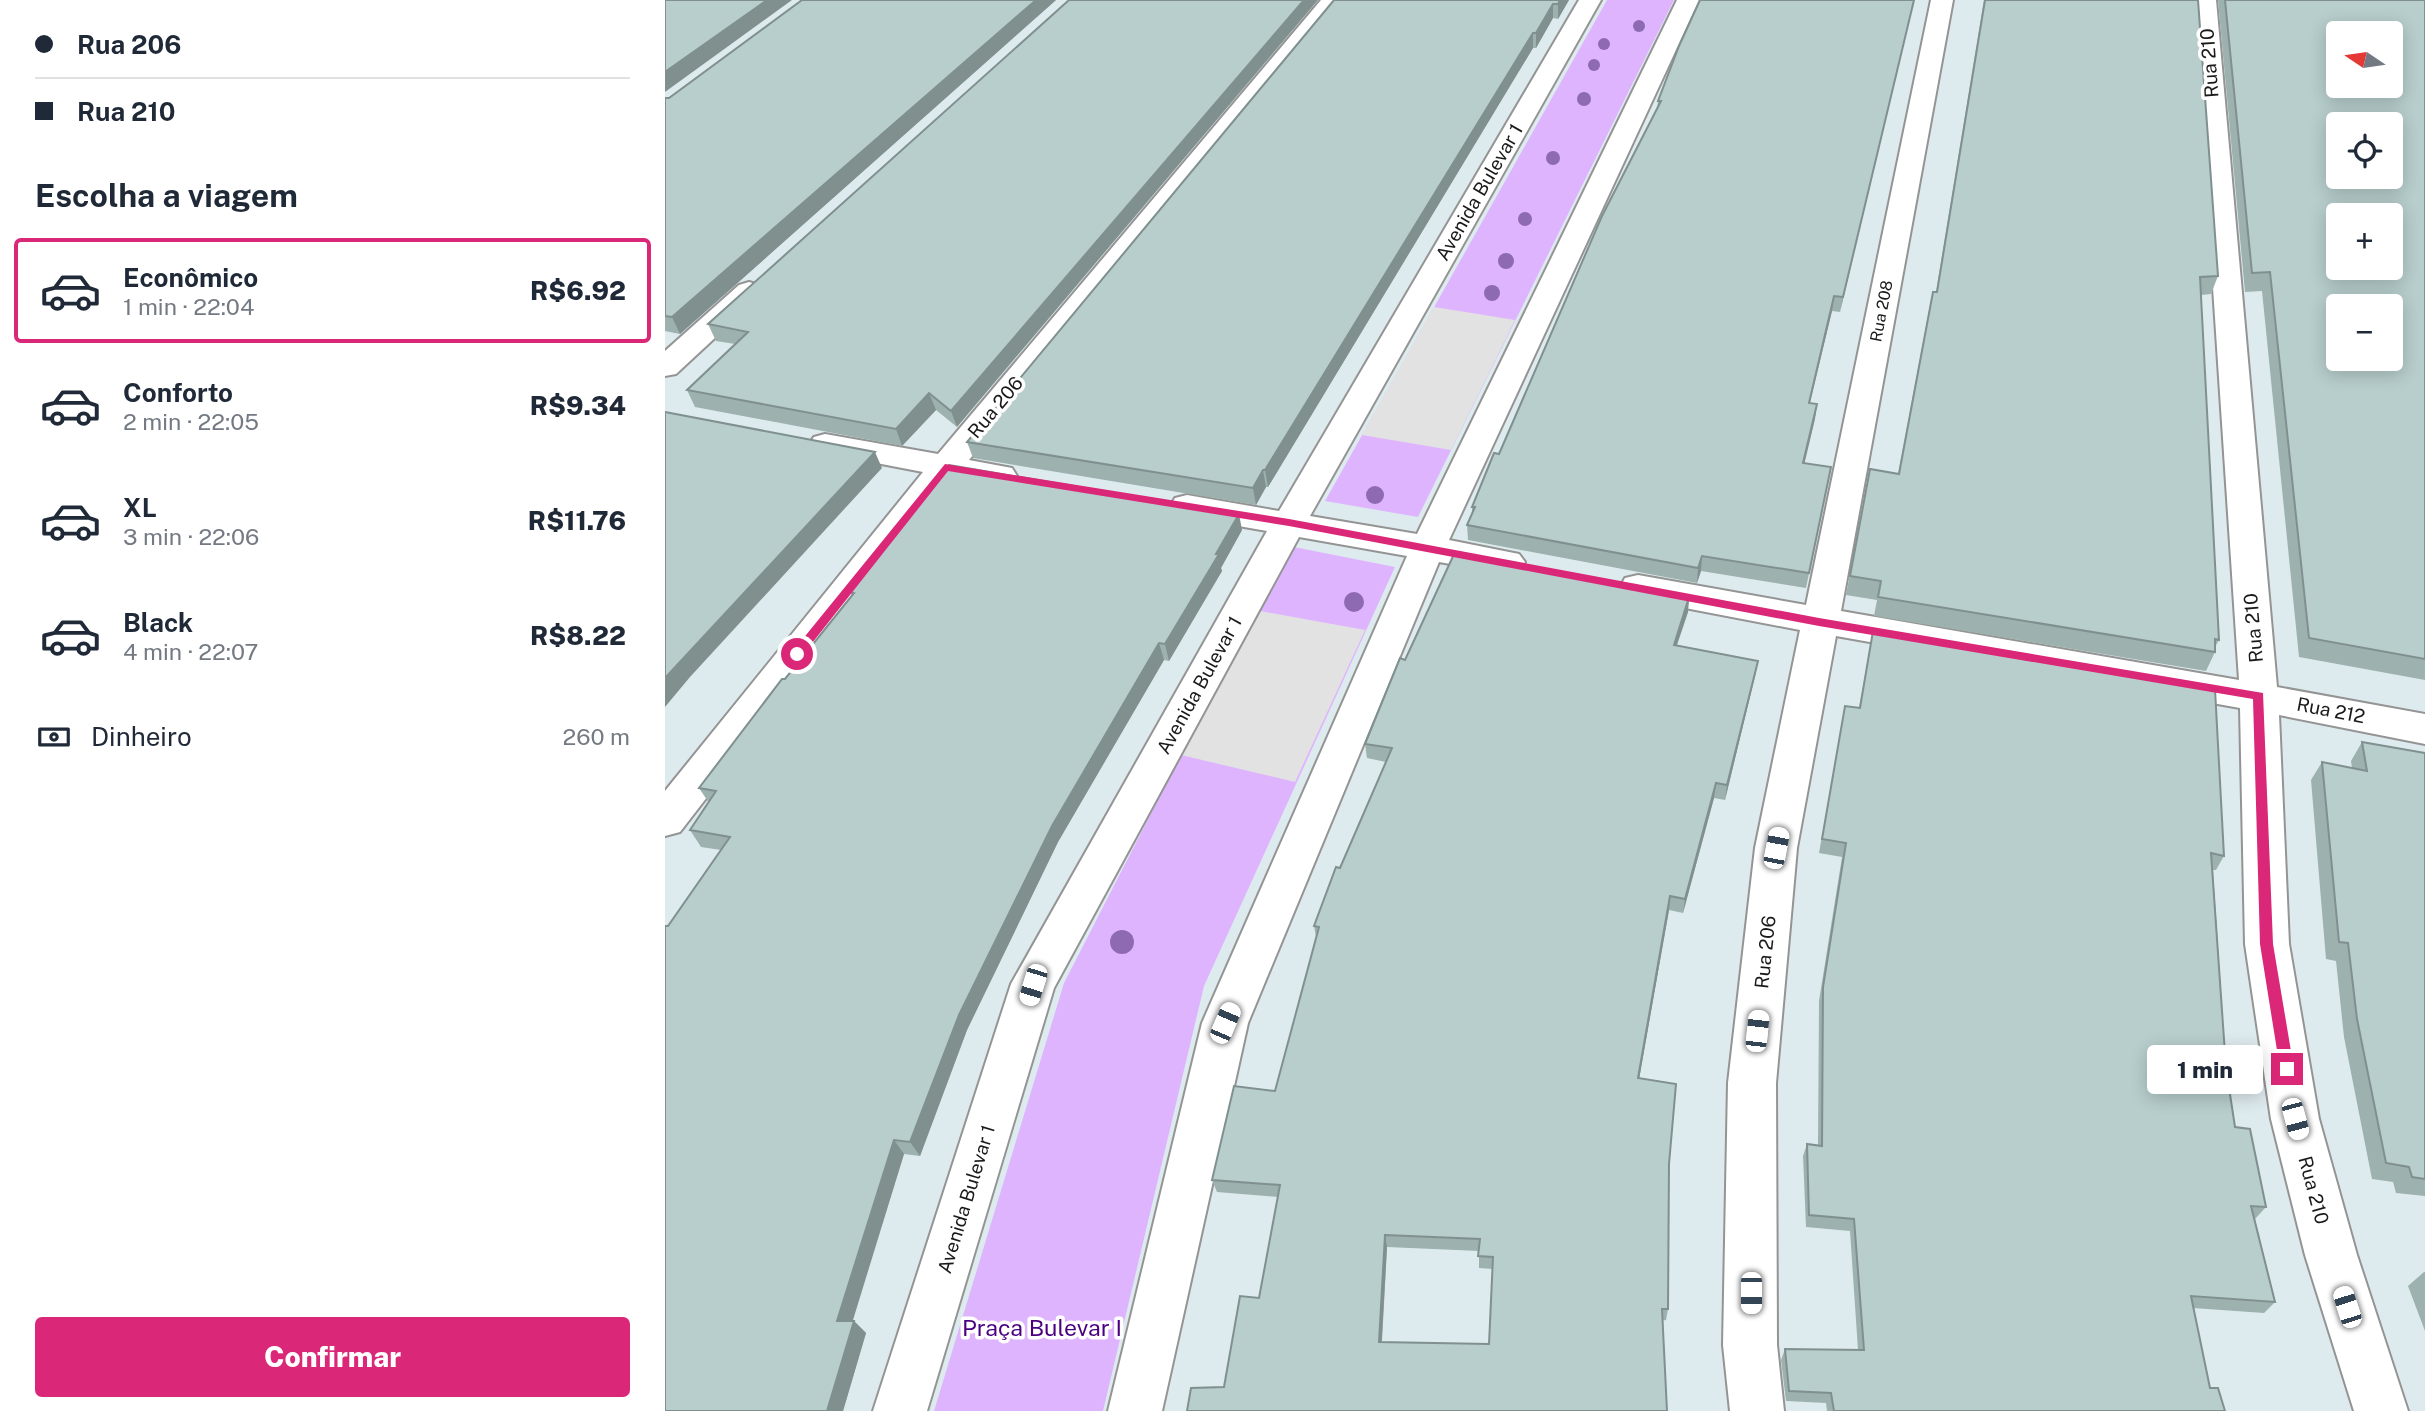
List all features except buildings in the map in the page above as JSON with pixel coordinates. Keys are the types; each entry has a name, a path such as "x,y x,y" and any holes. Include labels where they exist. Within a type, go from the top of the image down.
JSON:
{"street":[{"name":"Rua 206","path":"665,820 945,467 1333,0"},
{"name":"Avenida Bulevar 1","path":"900,1411 1033,985 1289,523 1590,0"},
{"path":"1135,1411 1225,1023 1428,547 1688,0"},
{"name":"Rua 208","path":"1819,622 1942,0"},
{"name":"Rua 210","path":"2205,0 2259,696 2267,944 2295,1119 2331,1255 2381,1411"},
{"path":"665,366 767,275"},
{"path":"798,439 1028,481"},
{"path":"1152,500 1536,568"},
{"name":"Rua 212","path":"1603,581 1819,622 2259,696 2425,729"},
{"name":"Rua 206","path":"1757,1411 1751,1345 1752,1083 1776,848 1819,622"}],"green space":[{"path":"1607,0 1674,0 1418,517 1325,501"},
{"name":"Praça Bulevar I","path":"1294,547 1395,567 1204,986 1103,1411 934,1411 1064,983 1181,755"}],"shaded area":[{"path":"1434,307 1515,320 1451,450 1362,435"},
{"path":"1260,611 1365,630 1295,782 1181,755"}],"route":[{"path":"797,654 945,467 1428,547 1819,622 2259,696 2267,944 2287,1069"}]}
